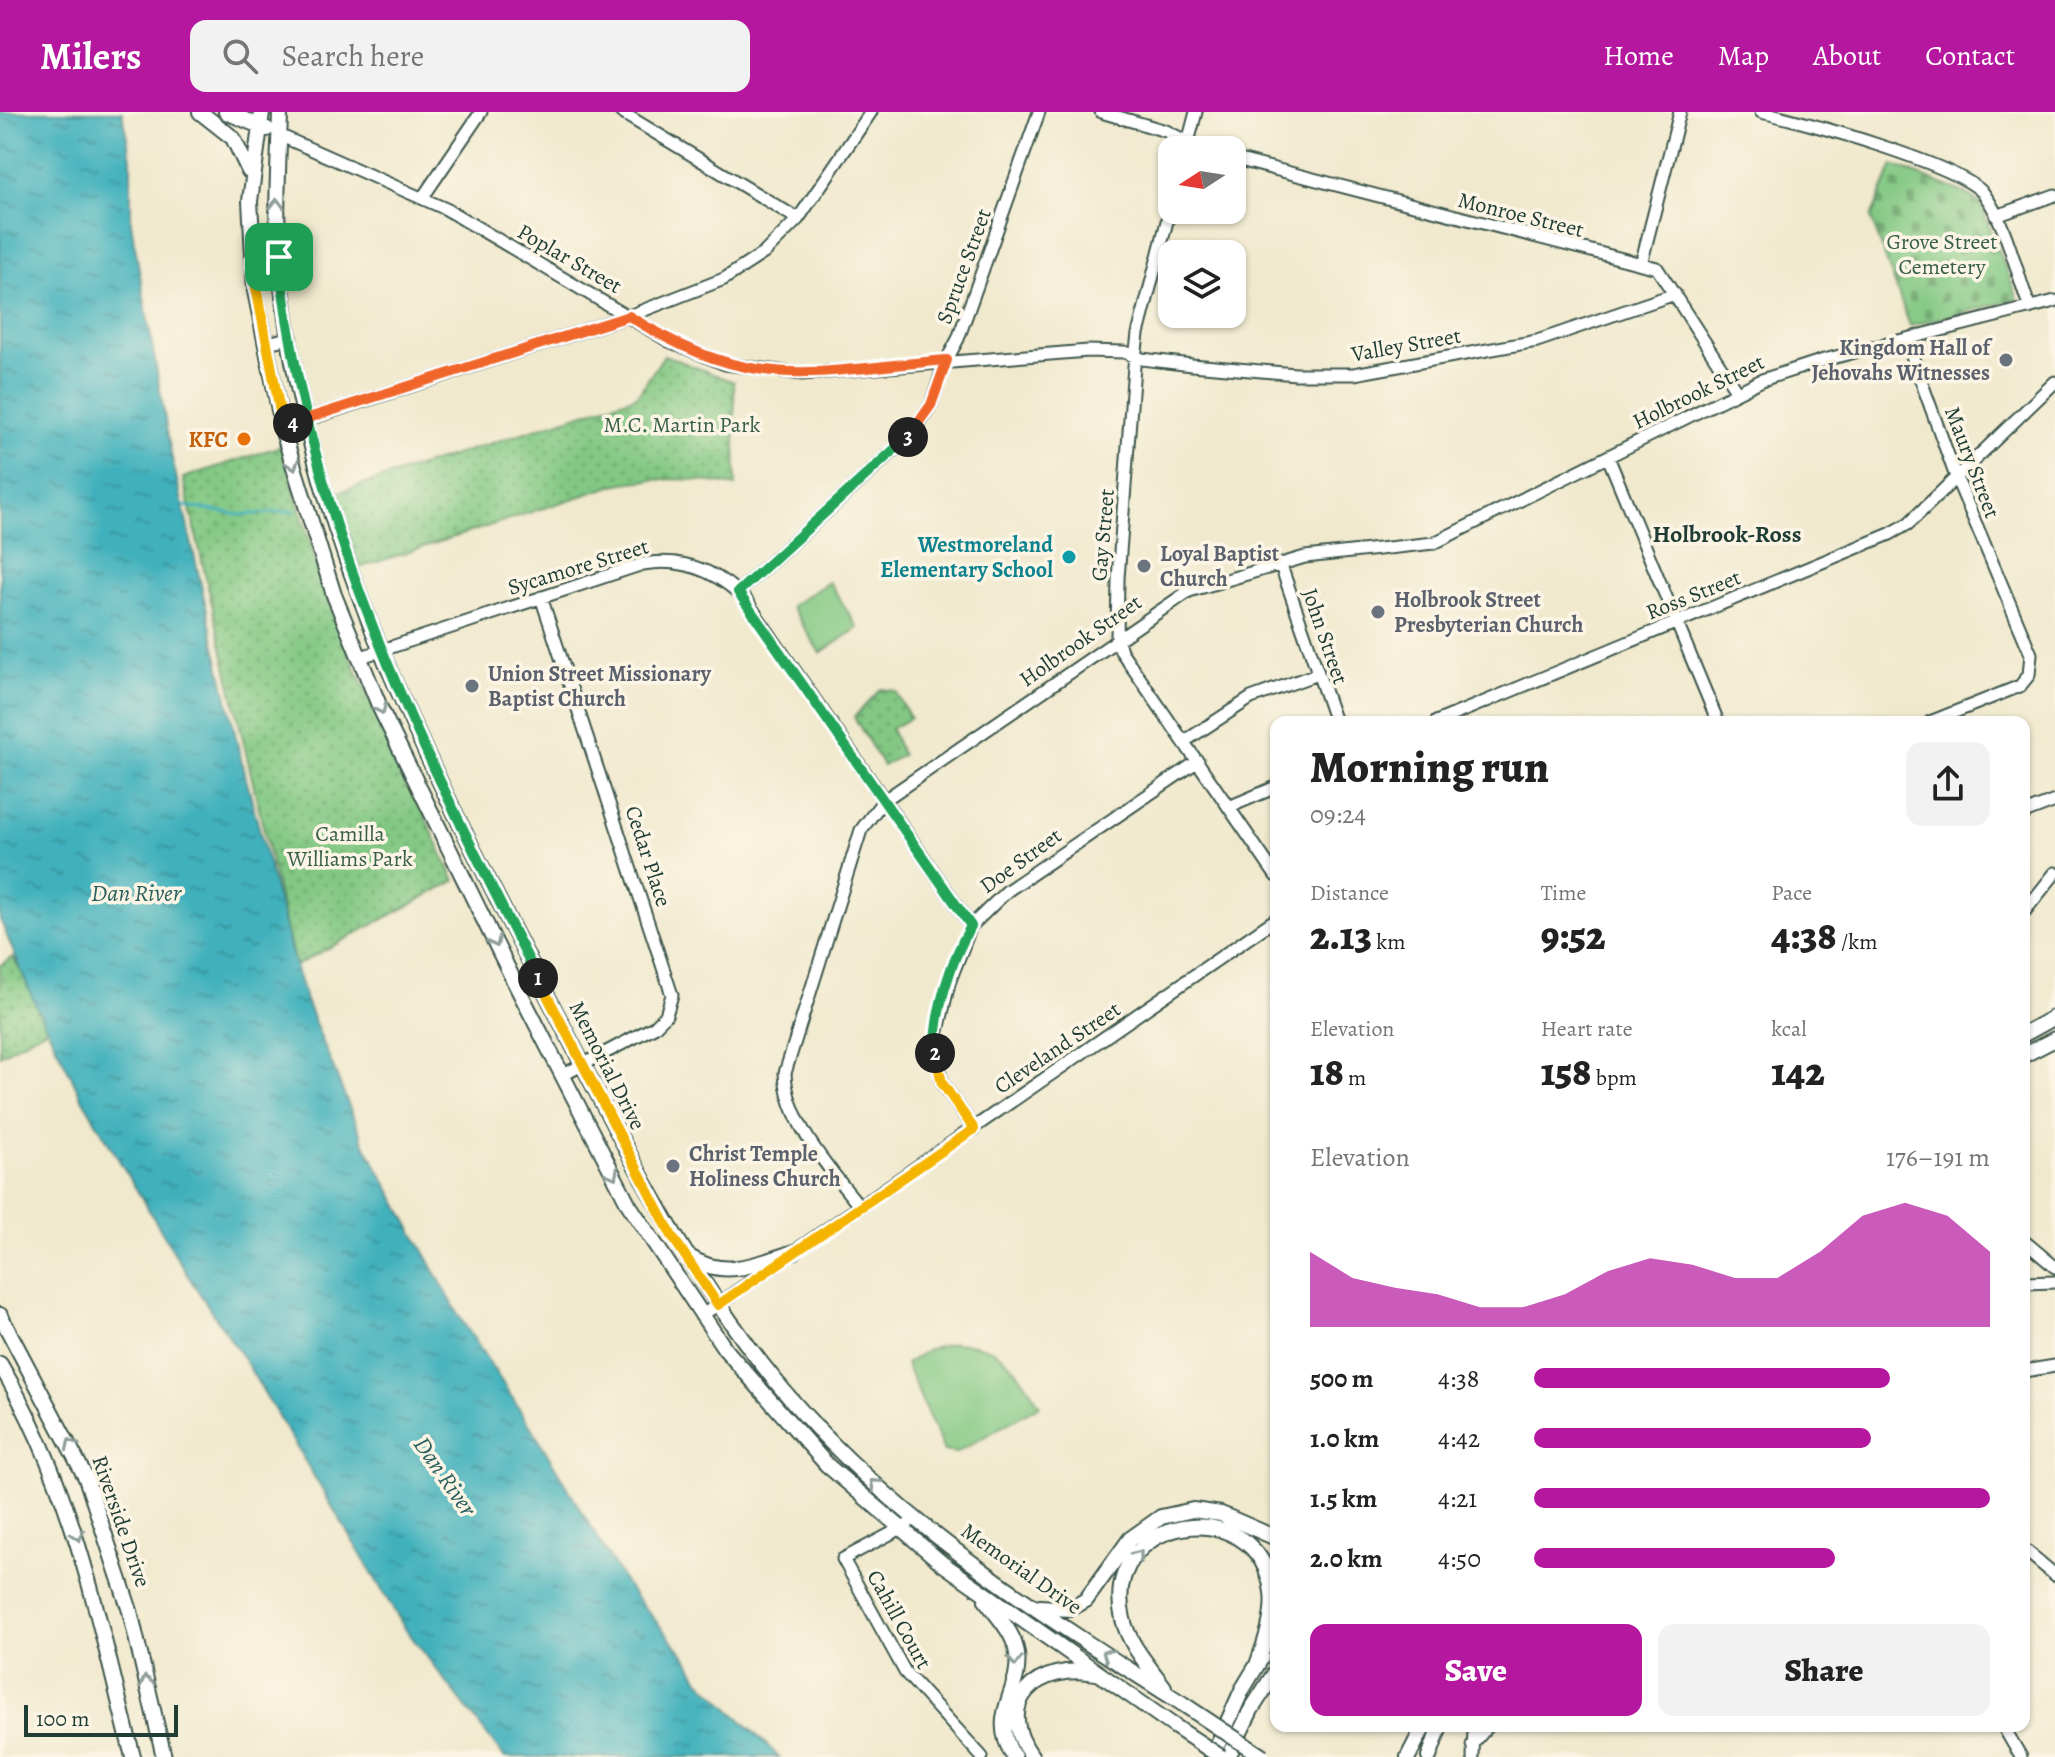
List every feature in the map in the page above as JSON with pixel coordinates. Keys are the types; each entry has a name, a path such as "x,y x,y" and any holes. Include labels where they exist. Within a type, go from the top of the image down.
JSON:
{"main road":[{"path":"200,112 240,147 252,179"},
{"path":"226,112 260,118 279,135"},
{"name":"Memorial Drive","path":"280,112 279,257 306,419 339,536 380,650 493,888 680,1250 718,1305 802,1412 863,1474 916,1519 1039,1607 1263,1757"},
{"name":"Memorial Drive","path":"260,118 252,179 251,261 283,427 321,556 358,658 465,882 629,1205 701,1316 750,1381 798,1435 898,1529 982,1593 1221,1757"},
{"path":"2030,1031 2055,1017"},
{"path":"2030,1052 2055,1039"},
{"path":"680,1250 703,1265 731,1270 794,1252"},
{"name":"Riverside Drive","path":"0,1315 86,1478 130,1611 164,1757"},
{"name":"Riverside Drive","path":"0,1364 31,1421 74,1521 95,1592 133,1757"},
{"path":"1039,1607 1070,1609 1086,1600 1130,1539 1161,1517 1204,1511 1234,1519 1270,1535"},
{"path":"1178,1700 1136,1648 1126,1629 1120,1604 1124,1578 1135,1557 1162,1533 1190,1525 1209,1526 1234,1536 1254,1553 1270,1589"},
{"path":"982,1593 1008,1629 1017,1655 1015,1678 1003,1713 1005,1739 1014,1757"},
{"path":"1257,1665 1267,1634 1270,1609"},
{"path":"1212,1757 1257,1665 1270,1646"},
{"path":"1032,1757 1017,1725 1020,1703 1026,1692 1052,1673 1098,1673"},
{"path":"1228,1757 1270,1683"},
{"path":"1408,1757 1421,1732"},
{"path":"1429,1757 1438,1732"}],"street":[{"path":"423,197 481,112"},
{"path":"621,112 798,219"},
{"path":"283,427 629,316 724,279 764,253 798,219 871,112"},
{"name":"Spruce Street","path":"738,592 912,434 931,405 958,339 1039,112"},
{"path":"1101,112 1166,131 1172,136"},
{"path":"1189,136 1196,112"},
{"path":"1641,264 1680,112"},
{"path":"1761,112 1784,114 1836,130 1971,180 1996,216 2030,308"},
{"name":"Poplar Street","path":"279,135 423,197 699,355 763,372 802,374 1070,351 1124,352 1136,357"},
{"name":"Monroe Street","path":"1246,162 1657,268 1737,392"},
{"path":"1996,216 2055,195"},
{"name":"Gay Street","path":"1167,224 1136,357 1118,579 1117,637 1121,651 1270,867"},
{"path":"251,261 279,257"},
{"name":"Valley Street","path":"1136,357 1296,374 1354,374 1537,341 1675,294"},
{"name":"Holbrook Street","path":"860,1207 796,1117 786,1088 785,1073 861,830 883,801 1117,637 1189,591 1305,557 1434,543 1737,392 1792,369 2055,301"},
{"path":"265,344 291,337"},
{"name":"Maury Street","path":"1906,339 1956,477 2031,654 2025,681 1944,716"},
{"name":"Ross Street","path":"1450,716 1890,534 1908,524 2055,382"},
{"path":"1608,457 1716,716"},
{"name":"Sycamore Street","path":"358,658 660,561 702,569 738,592 971,926"},
{"name":"John Street","path":"1280,563 1333,716"},
{"name":"Cedar Place","path":"541,597 672,995 666,1015 654,1027 563,1075"},
{"path":"1185,741 1251,698 1317,674"},
{"name":"Doe Street","path":"974,1129 942,1083 935,1044 949,983 971,926 1007,891 1198,761"},
{"path":"1229,807 1270,790"},
{"path":"2030,811 2055,801"},
{"path":"2030,905 2053,877"},
{"name":"Cleveland Street","path":"701,1316 1270,923"},
{"path":"2030,1246 2055,1267"},
{"path":"2030,1283 2055,1282"},
{"path":"2030,1370 2055,1366"},
{"name":"Cahill Court","path":"916,1519 843,1559 910,1681 982,1757"},
{"path":"2030,1554 2055,1575"},
{"path":"1472,1752 1474,1732"},
{"path":"1472,1752 1484,1732"},
{"path":"2006,1732 2021,1757"}],"green space":[{"name":"Grove Street Cemetery","path":"1893,165 1967,194 1980,203 2018,299 1910,326 1871,218"},
{"name":"M.C. Martin Park","path":"664,355 734,382 736,486 677,479 618,484 359,568 337,493 637,396"},
{"name":"Camilla Williams Park","path":"281,446 324,588 353,663 455,881 295,966 183,478"},
{"path":"829,582 858,628 820,653 791,606"},
{"path":"881,689 895,691 910,718 891,729 902,755 883,766 854,717"},
{"path":"13,957 51,1026 0,1055 0,965"},
{"path":"953,1343 984,1347 1006,1360 1040,1405 956,1453 944,1451 906,1364 927,1350"}],"water":[{"name":"Dan River","path":"0,112 122,112 131,158 131,223 171,454 241,759 306,1001 363,1141 461,1319 533,1430 626,1585 689,1661 698,1678 779,1757 504,1757 404,1627 247,1364 190,1279 83,1100 35,1004 0,919"}],"waterway":[{"path":"184,506 241,515 295,511"}],"place":[{"name":"Kingdom Hall of Jehovahs Witnesses","path":"2006,360"},
{"name":"KFC","path":"244,439"},
{"name":"Westmoreland Elementary School","path":"1069,557"},
{"name":"Loyal Baptist Church","path":"1144,566"},
{"name":"Holbrook Street Presbyterian Church","path":"1378,612"},
{"name":"Union Street Missionary Baptist Church","path":"472,686"},
{"name":"Christ Temple Holiness Church","path":"673,1166"}],"district":[{"name":"Holbrook-Ross","path":"1727,534"}],"route":[{"path":"279,257 251,261 283,427 306,419 363,400 490,359 629,316 699,355 750,370 822,373 947,360 931,405 912,434 738,592 971,926 960,949 937,1025 935,1060 942,1083 974,1129 718,1305 680,1250 629,1155 442,785 380,650 362,606 308,431 306,419 297,374 281,282 279,257"}]}
